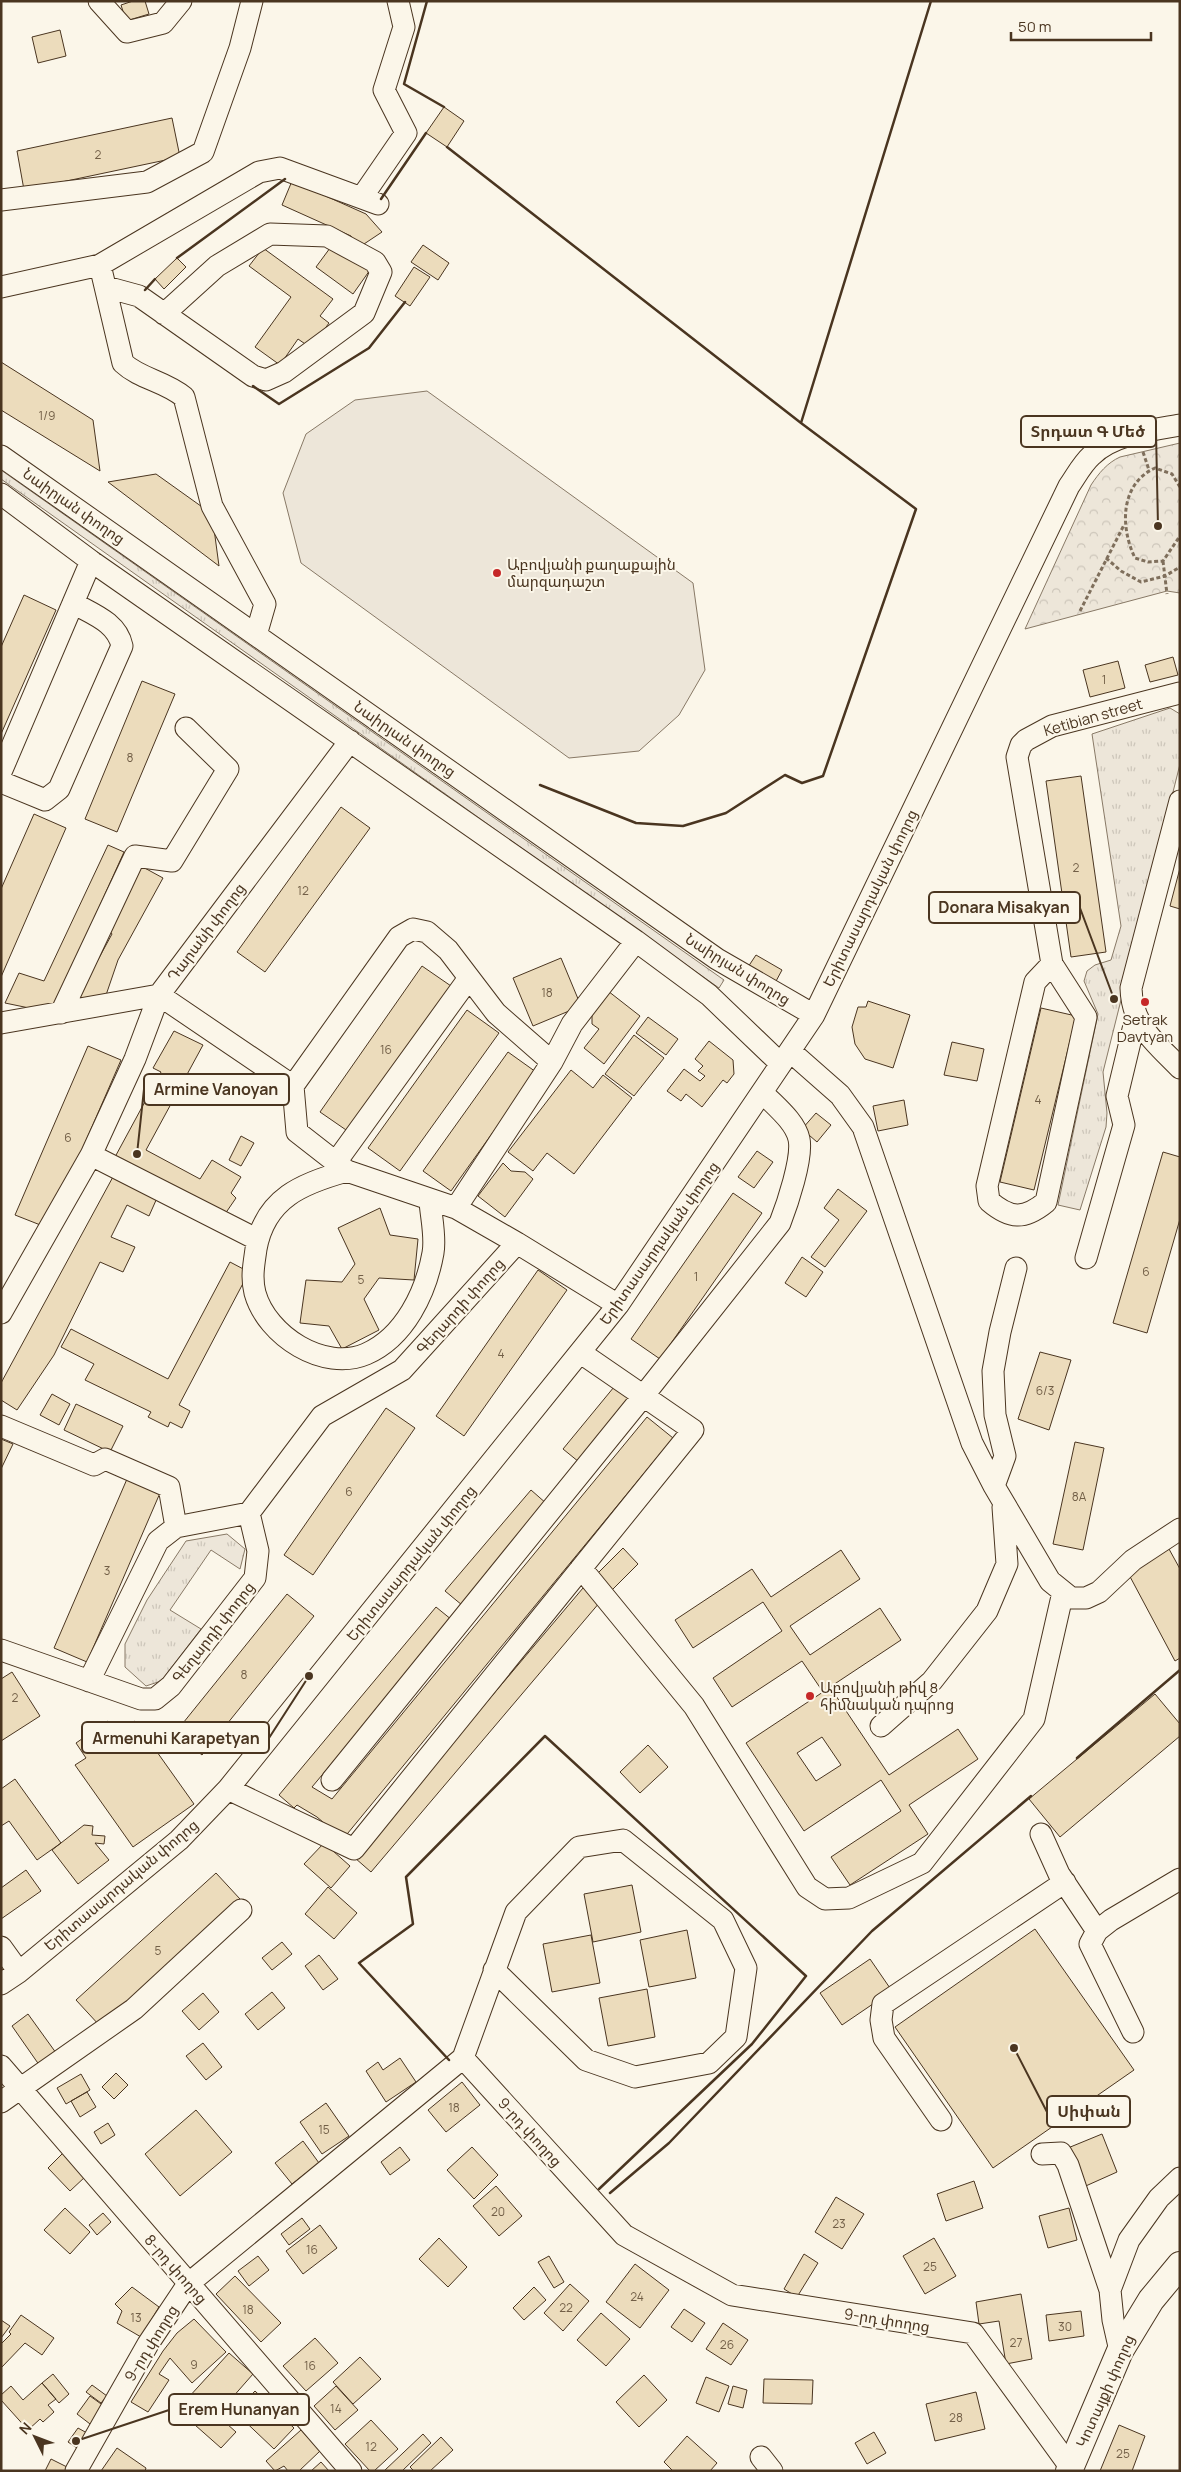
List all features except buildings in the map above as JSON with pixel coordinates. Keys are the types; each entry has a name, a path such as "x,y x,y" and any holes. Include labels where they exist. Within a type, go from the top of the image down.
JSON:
{"main road":[{"name":"Կոտայքի փողոց","path":"1070,2470 1120,2350 1151,2300 1180,2265"}],"street":[{"path":"99,1 127,32 163,23 181,1"},
{"path":"1,200 147,182 203,152 240,48 252,1"},
{"path":"1,287 100,265 259,172 280,168 370,201 406,133 384,90 404,27 398,1"},
{"path":"106,287 140,296 164,314 254,376 266,380 284,372 364,313 381,272 375,262 327,236 270,234 217,266 164,314"},
{"path":"100,265 123,363 131,371 174,389 184,397 212,506 265,604 256,635"},
{"name":"Երիտասարդական փողոց","path":"1,1984 19,1972 179,1840 228,1789 618,1305 814,1015 1069,486 1092,454 1106,444 1180,425"},
{"name":"Նաիրյան փողոց","path":"1,456 717,959 814,1015"},
{"path":"1,494 91,561 636,942 709,995 786,1058 840,1095 863,1127 972,1443 998,1494 1050,1581 1071,1598 1086,1598 1099,1592 1133,1560 1180,1529"},
{"path":"1,772 91,561"},
{"path":"1,782 45,800 59,789 122,646 120,637 113,626 73,603"},
{"name":"Ketibian street","path":"1052,964 1017,756 1022,745 1026,740 1052,726 1180,693"},
{"path":"61,1013 135,856 172,861 228,769 186,728"},
{"name":"Դարանի փողոց","path":"1,1023 159,995 350,741"},
{"path":"1180,801 1175,841 1132,979 1131,996 1136,1017 1147,1034 1180,1068"},
{"path":"552,1062 496,1013 448,950 427,932 413,929 399,937 293,1086 297,1132 342,1166 430,1201 456,1208 618,1305"},
{"path":"456,1208 552,1062 572,1024 636,942"},
{"path":"1052,964 1086,1018 1046,1202 1034,1212 1019,1216 1002,1212 988,1201 987,1186 1035,982 1052,964"},
{"path":"430,1201 434,1251 424,1289 406,1320 388,1340 366,1354 343,1358 319,1355 297,1346 279,1332 265,1314 256,1295 252,1274 258,1240 268,1216 288,1194 342,1166 469,978"},
{"path":"1,1313 91,1154 135,1059 159,995 293,1086"},
{"path":"1086,1258 1124,1125 1117,1096 1136,1017"},
{"path":"332,1780 644,1395 780,1222 789,1201 799,1140 792,1124 763,1093"},
{"path":"91,1154 258,1240"},
{"name":"Գեղարդի փողոց","path":"1,1650 141,1699 156,1699 170,1686 255,1578 258,1551 248,1513 322,1416 402,1370 517,1243"},
{"path":"881,1726 932,1681 987,1611 1006,1564 998,1494 1005,1456 995,1415 993,1371 1000,1332 1016,1268"},
{"path":"228,1789 354,1849 582,1568 693,1430 581,1353"},
{"path":"1,1426 94,1465 105,1459 169,1487 176,1527"},
{"path":"89,1681 158,1541 176,1527 248,1513"},
{"path":"582,1568 694,1706 807,1887 825,1899 849,1898 922,1863 963,1812 1034,1719 1063,1592"},
{"path":"1041,1834 1065,1882 1097,1931"},
{"path":"463,2058 494,1970 516,1912 579,1846 623,1840 723,1920 746,1968 736,2037 709,2063 635,2077 586,2060 494,1970"},
{"path":"1133,2032 1090,1944 1097,1931 1111,1920 1180,1879"},
{"path":"941,2120 884,2038 881,2020 883,2004 1065,1882"},
{"path":"1,2102 134,2009 241,1910"},
{"path":"1,1948 19,1972"},
{"name":"9-րդ փողոց","path":"76,2471 148,2344 188,2284 463,2058 624,2234 732,2295 973,2333 1070,2470"},
{"name":"8-րդ փողոց","path":"1,2066 351,2471"},
{"path":"1042,2154 1062,2153 1068,2165 1110,2290 1113,2320 1120,2350"},
{"path":"1110,2290 1129,2240 1159,2198 1180,2178"}],"path":[{"path":"1142,449 1149,470"},
{"path":"1163,560 1148,562 1135,558 1129,546 1125,524 1127,504 1133,484 1144,472 1155,468 1172,474 1180,487"},
{"path":"1080,611 1125,524"},
{"path":"1167,594 1163,560 1180,536"},
{"path":"1106,558 1121,571 1141,582 1165,576 1180,567"}],"green space":[{"name":"Աբովյանի քաղաքային մարզադաշտ","path":"427,391 693,583 705,670 679,715 639,751 569,758 301,563 283,493 306,434 355,400"},
{"path":"1180,443 1180,593 1167,591 1025,629 1091,485 1100,472 1120,457"},
{"path":"1,470 724,980 719,988 1,479"},
{"path":"1170,708 1180,714 1180,764 1103,1072 1107,1113 1106,1127 1080,1210 1058,1205 1098,1014 1084,981 1087,971 1095,965 1111,960 1121,926 1092,734"},
{"path":"227,1534 245,1549 240,1569 211,1550 170,1610 201,1629 161,1681 146,1686 125,1667 125,1644 147,1600 186,1541"}],"wall":[{"path":"427,1 404,84 444,107"},
{"path":"447,147 801,423 931,1"},
{"path":"381,199 426,133"},
{"path":"177,258 285,179"},
{"path":"145,290 155,279"},
{"path":"253,386 279,404 369,348 405,302"},
{"path":"540,785 636,823 683,826 726,813 785,775 802,783 823,776 916,509 801,423"},
{"path":"1077,1758 1180,1670"},
{"path":"449,2060 359,1963 413,1924 406,1877 545,1736 806,1976 752,2044 599,2189"},
{"path":"610,2193 669,2143 872,1931 1031,1796"}],"place":[{"name":"Տրդատ Գ Մեծ","path":"1158,526"},
{"name":"Աբովյանի քաղաքային մարզադաշտ","path":"497,573"},
{"name":"Donara Misakyan","path":"1114,999"},
{"name":"Setrak Davtyan","path":"1145,1002"},
{"name":"Armine Vanoyan","path":"137,1154"},
{"name":"Armenuhi Karapetyan","path":"309,1676"},
{"name":"Աբովյանի թիվ 8 հիմնական դպրոց","path":"810,1696"},
{"name":"Սիփան","path":"1014,2048"},
{"name":"Erem Hunanyan","path":"76,2441"}]}
